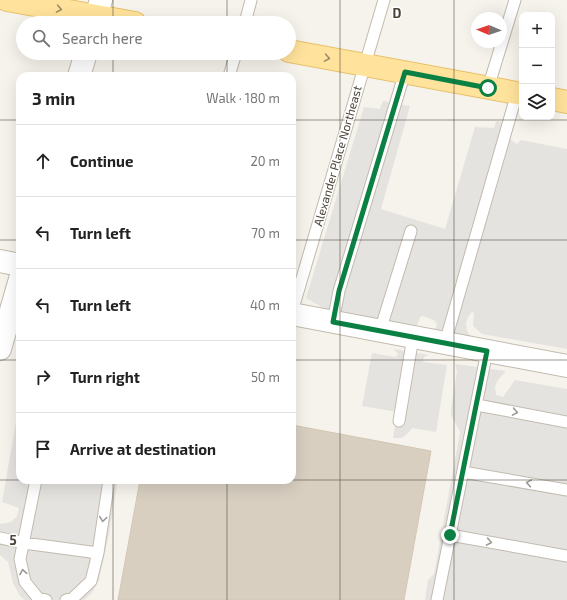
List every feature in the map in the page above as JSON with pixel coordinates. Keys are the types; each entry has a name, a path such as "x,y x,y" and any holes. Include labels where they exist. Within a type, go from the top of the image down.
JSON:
{"main road":[{"path":"7,0 108,16"},
{"path":"296,52 519,93"},
{"path":"555,100 567,102"}],"street":[{"path":"80,72 84,60"},
{"path":"0,261 16,263"},
{"path":"0,349 16,293"},
{"path":"296,314 567,366"}],"lane":[{"path":"247,16 251,0"},
{"name":"Alexander Place Northeast","path":"296,299 384,0"},
{"path":"488,88 515,0"},
{"path":"230,72 234,60"},
{"path":"333,322 339,291 405,72"},
{"path":"445,343 519,96"},
{"path":"380,331 411,231"},
{"path":"399,421 413,337"},
{"path":"437,600 487,351"},
{"path":"476,405 567,422"},
{"path":"463,472 567,490"},
{"path":"35,484 20,559 25,582 38,598 46,600"},
{"path":"66,600 73,598 91,581 98,553 108,484"},
{"path":"450,535 567,556"},
{"path":"0,538 24,543 98,553"}],"shaded area":[{"path":"383,101 410,106 381,209 445,229 475,127 494,128 496,121 514,124 510,139 517,144 521,140 567,149 567,349 482,334 473,326 474,313 472,312 468,317 466,324 467,331 473,339 429,332 436,328 437,324 435,321 424,316 420,317 416,329 323,308 306,298 364,107 380,109"},
{"path":"394,349 429,355 424,357 423,362 447,365 436,432 412,428 402,438 393,438 397,412 362,406 372,353 396,357 398,354"},
{"path":"455,364 506,371 498,380 495,387 496,395 503,397 515,380 567,389 567,600 425,600 428,580 434,574 460,432 451,415 457,371"},
{"path":"16,422 16,484 117,484 99,580 92,593 84,600 25,600 20,596 13,583 8,562 0,555 0,524 11,522 17,516 19,508 2,502"}],"building":[{"path":"296,426 431,451 404,600 118,600 139,484 296,484"}],"route":[{"path":"450,535 487,351 333,322 339,291 405,72 488,88"}]}
